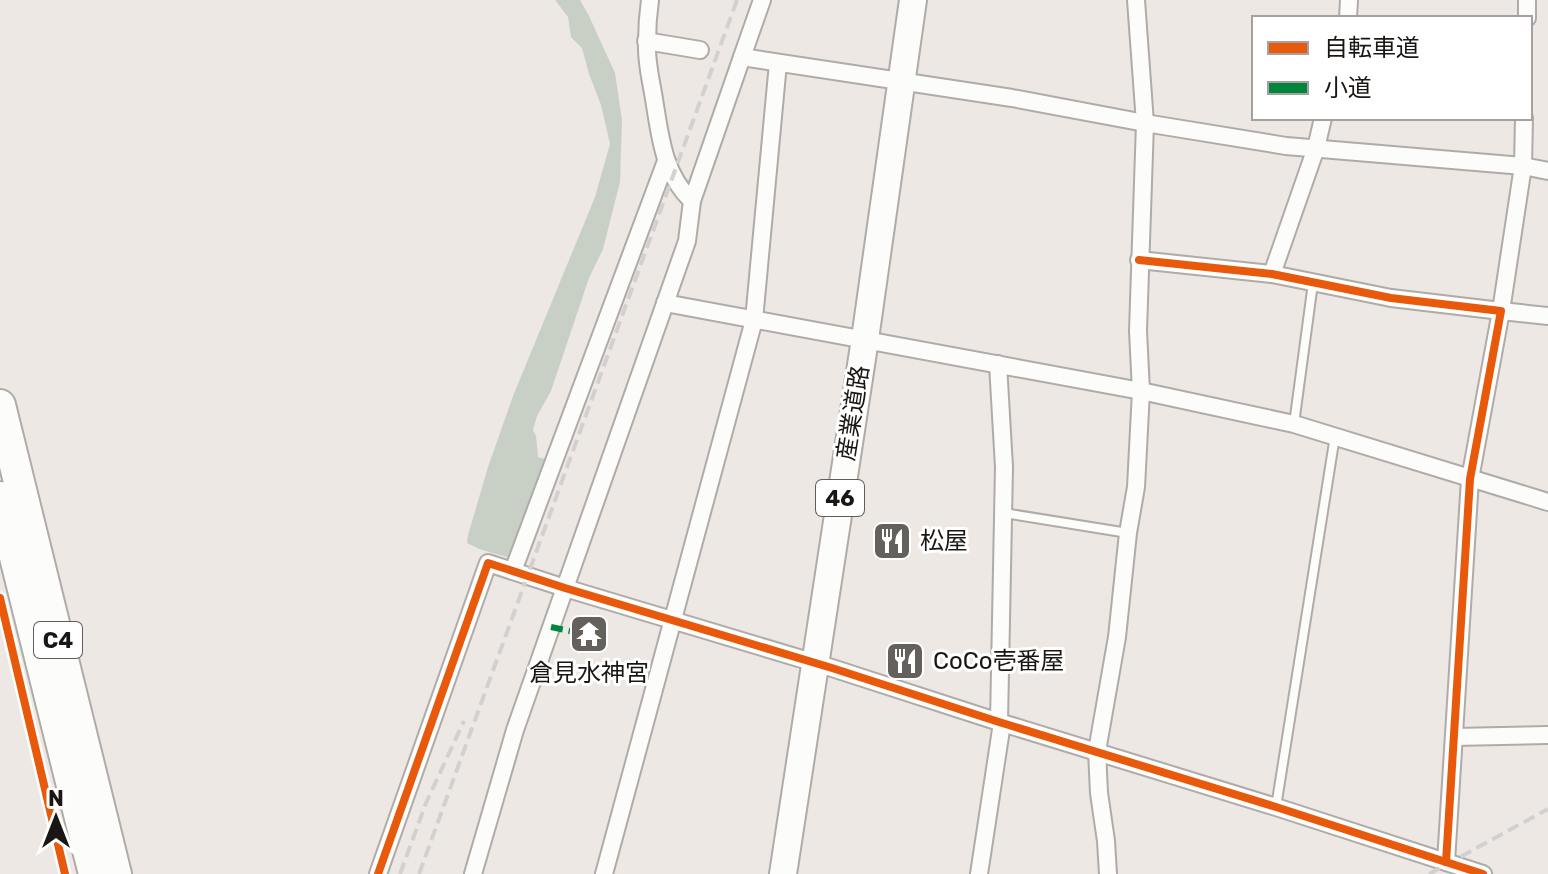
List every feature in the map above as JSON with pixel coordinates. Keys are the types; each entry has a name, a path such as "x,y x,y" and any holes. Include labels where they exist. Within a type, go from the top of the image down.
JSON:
{"highway":[{"name":"C4","path":"0,405 116,874"},
{"name":"C4","path":"0,497 94,874"}],"main road":[{"name":"産業道路","path":"783,874 913,0"}],"street":[{"path":"650,0 647,60 666,161 682,191 692,201"},
{"path":"473,874 515,730 687,241 692,201 762,0"},
{"path":"1108,874 1097,751 1117,637 1136,487 1141,391 1139,260 1145,123 1136,0"},
{"path":"646,41 700,50"},
{"path":"742,57 1012,98 1286,146 1523,166 1548,171"},
{"path":"604,874 754,320 778,63"},
{"path":"1272,274 1316,148 1323,120"},
{"path":"1446,862 1470,479 1501,311 1523,166 1524,120"},
{"path":"513,571 666,161"},
{"path":"1139,260 1272,274 1391,298 1548,316"},
{"path":"665,303 1141,391 1294,424 1548,502"},
{"path":"979,874 1000,722 1004,467 998,364"},
{"path":"0,424 106,874"},
{"path":"378,874 488,563 1276,807 1471,872"},
{"path":"1454,737 1548,735"}],"lane":[{"path":"1294,424 1313,283"},
{"path":"1276,807 1335,435"},
{"path":"1004,513 1128,533"}],"shaded area":[{"path":"555,0 580,0 615,73 622,120 620,182 603,249 589,278 551,391 537,416 533,430 538,457 549,460 510,558 467,543 468,535 513,396 595,197 610,144 582,48 571,37 568,17"}],"railway":[{"path":"419,874 737,0"},
{"path":"400,874 426,803 464,721"},
{"path":"1429,874 1548,809"}],"marked path":[{"path":"551,627 570,631"}],"cycle path":[{"path":"1139,260 1272,274 1391,298 1501,311 1470,479 1446,862"},
{"path":"378,874 488,563 832,668 1483,874"},
{"path":"0,598 65,874"}],"place":[{"name":"松屋","path":"892,541"},
{"name":"倉見水神宮","path":"589,634"},
{"name":"CoCo壱番屋","path":"905,661"}]}
